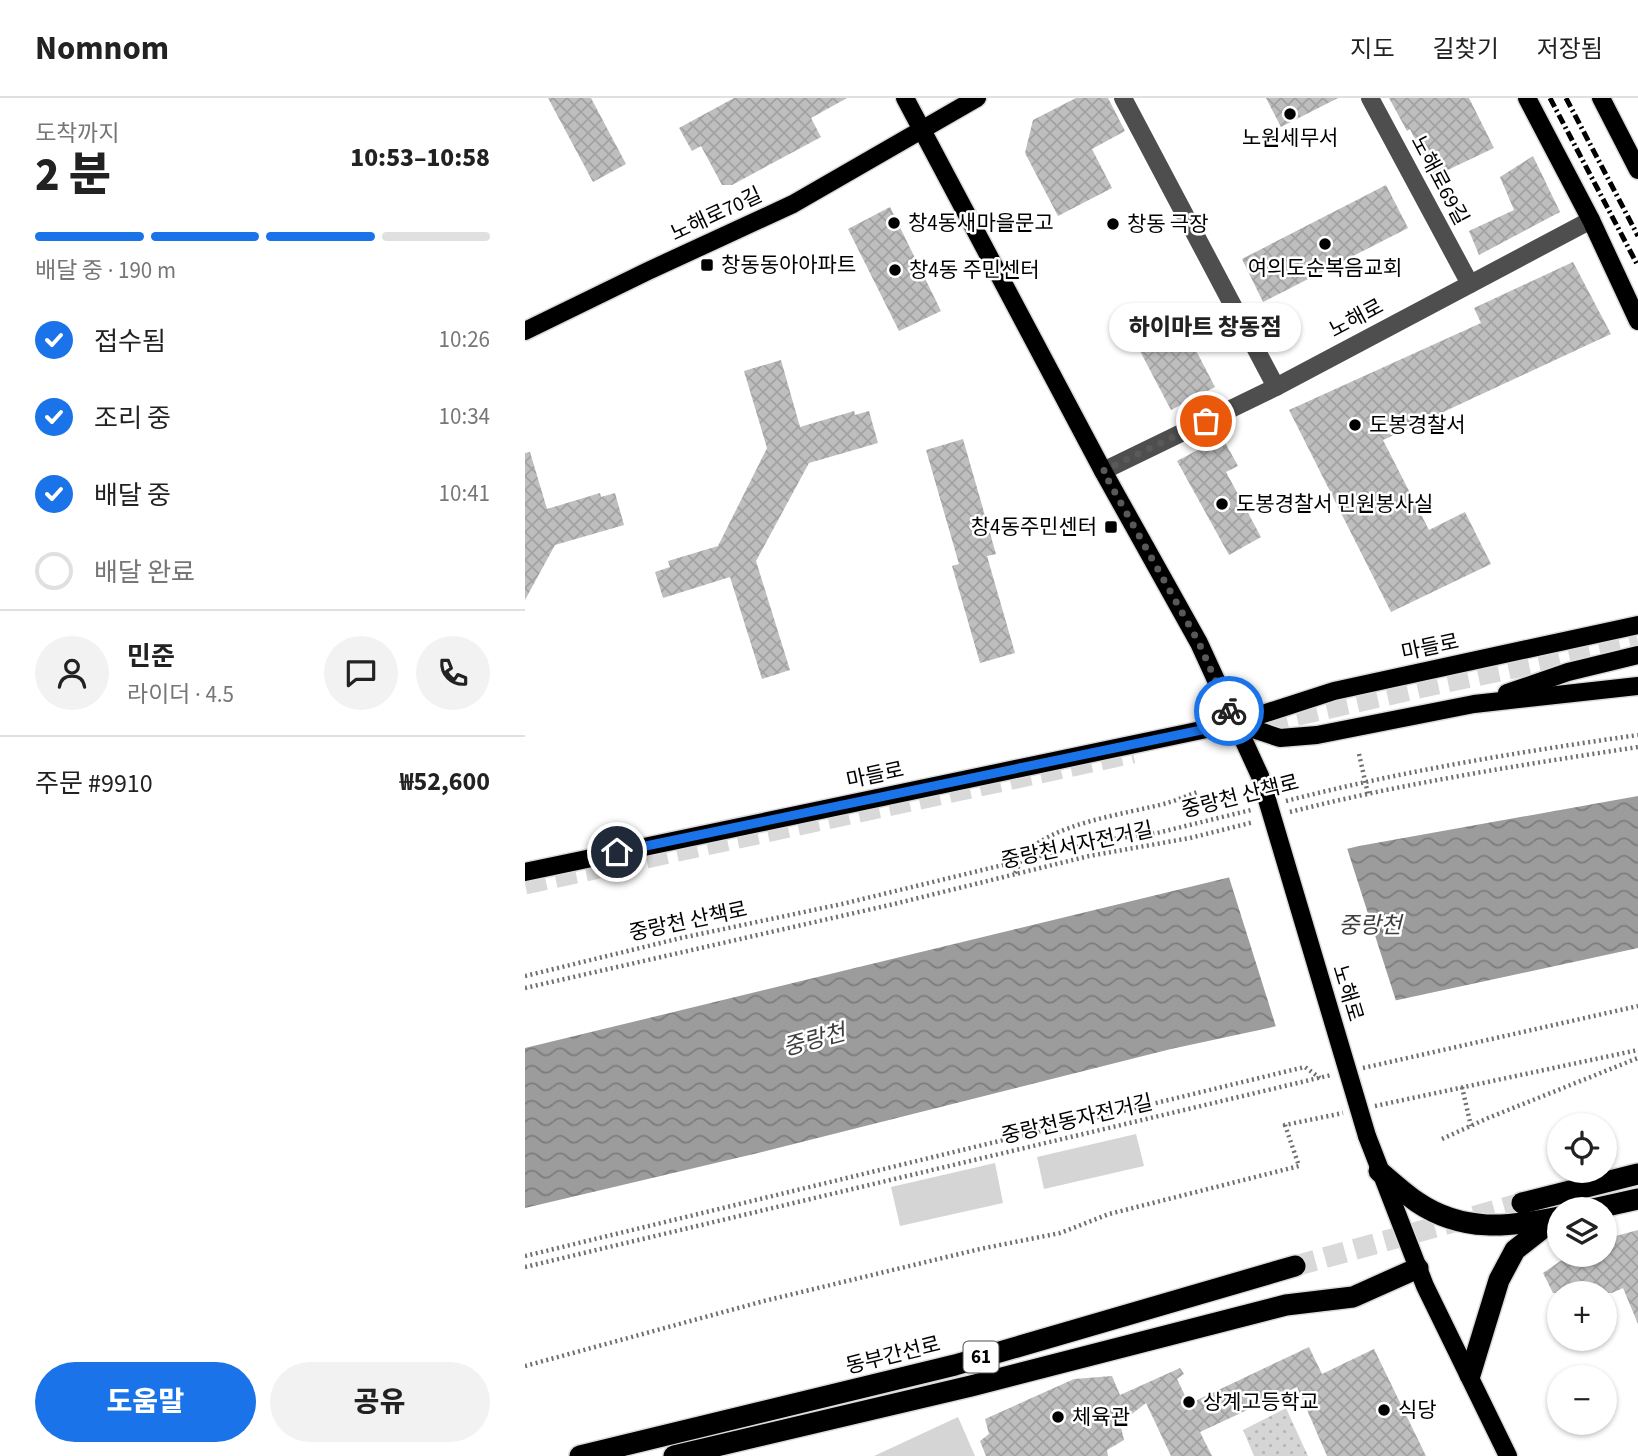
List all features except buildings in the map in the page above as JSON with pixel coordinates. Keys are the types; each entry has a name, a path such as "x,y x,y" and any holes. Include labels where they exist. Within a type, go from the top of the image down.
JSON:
{"highway":[{"path":"1379,1171 1418,1203 1453,1220 1488,1227 1547,1219"},
{"path":"1522,1203 1638,1174"},
{"path":"1617,1204 1638,1199"},
{"path":"1470,1375 1499,1280 1515,1250 1547,1225"},
{"name":"동부간선로","path":"580,1456 955,1364 1295,1266"},
{"path":"674,1456 985,1383 1286,1305 1353,1297 1418,1268"}],"main road":[{"name":"노해로","path":"905,98 1103,471 1199,643 1260,776 1379,1171 1418,1268 1508,1456"},
{"path":"922,130 977,98"},
{"path":"1527,98 1591,220 1638,321"},
{"path":"1601,98 1638,170"},
{"name":"노해로70길","path":"525,331 793,204 922,130"},
{"name":"마들로","path":"525,872 1235,723 1334,691 1638,625"},
{"path":"1474,704 1568,672 1638,655"},
{"path":"1235,723 1280,738 1317,735 1474,704 1638,686"}],"street":[{"path":"1123,98 1276,387"},
{"name":"노해로69길","path":"1370,98 1470,284"},
{"name":"노해로","path":"1103,471 1276,387 1591,220"}],"path":[{"name":"중랑천 산책로","path":"1274,804 1365,781 1477,759 1638,735"},
{"path":"1280,815 1368,794 1503,768 1638,747"},
{"path":"1359,754 1368,794"},
{"path":"1016,873 1020,860 1041,843 1072,828 1198,792"},
{"name":"중랑천 산책로","path":"525,976 681,938 842,904 1106,840 1197,824 1261,807"},
{"name":"중랑천서자전거길","path":"525,988 881,907 1016,873 1109,852 1190,838 1267,818"},
{"path":"1361,1068 1638,1006"},
{"path":"1367,1107 1638,1050"},
{"path":"1442,1139 1638,1058"},
{"path":"525,1256 1305,1067 1321,1078"},
{"name":"중랑천동자전거길","path":"525,1267 1334,1074"},
{"path":"1462,1087 1471,1126"},
{"path":"525,1366 764,1301 1060,1233 1109,1214 1299,1166 1285,1125 1353,1110"}],"shaded area":[{"path":"1136,1134 1144,1166 1044,1189 1037,1157"},
{"path":"995,1163 1003,1203 900,1226 891,1187"},
{"path":"1286,1408 1308,1456 1254,1456 1243,1430"},
{"path":"958,1417 975,1456 874,1456"}],"water":[{"name":"중랑천","path":"1638,796 1638,948 1171,1049 758,1153 525,1208 525,1048 1359,846"}],"pier":[{"path":"1346,845 1397,1004 1277,1030 1228,874"}],"tunnel":[{"path":"1236,729 1638,642"},
{"path":"525,884 1133,753"},
{"path":"1295,1266 1522,1203"}],"railway":[{"path":"1550,98 1638,266"},
{"path":"1566,98 1638,236"}],"way so far":[{"path":"1206,421 1103,471 1199,643 1229,711"}],"place":[{"name":"노원세무서","path":"1290,114"},
{"name":"창4동새마을문고","path":"894,223"},
{"name":"창동 극장","path":"1113,224"},
{"name":"여의도순복음교회","path":"1325,244"},
{"name":"창동동아아파트","path":"707,265"},
{"name":"창4동 주민센터","path":"895,270"},
{"name":"하이마트 창동점","path":"1206,421"},
{"name":"도봉경찰서","path":"1355,425"},
{"name":"도봉경찰서 민원봉사실","path":"1222,504"},
{"name":"창4동주민센터","path":"1111,527"},
{"name":"상계고등학교","path":"1189,1402"},
{"name":"식당","path":"1384,1410"},
{"name":"체육관","path":"1058,1417"}],"route":[{"path":"617,852 1235,723 1229,711"}]}
